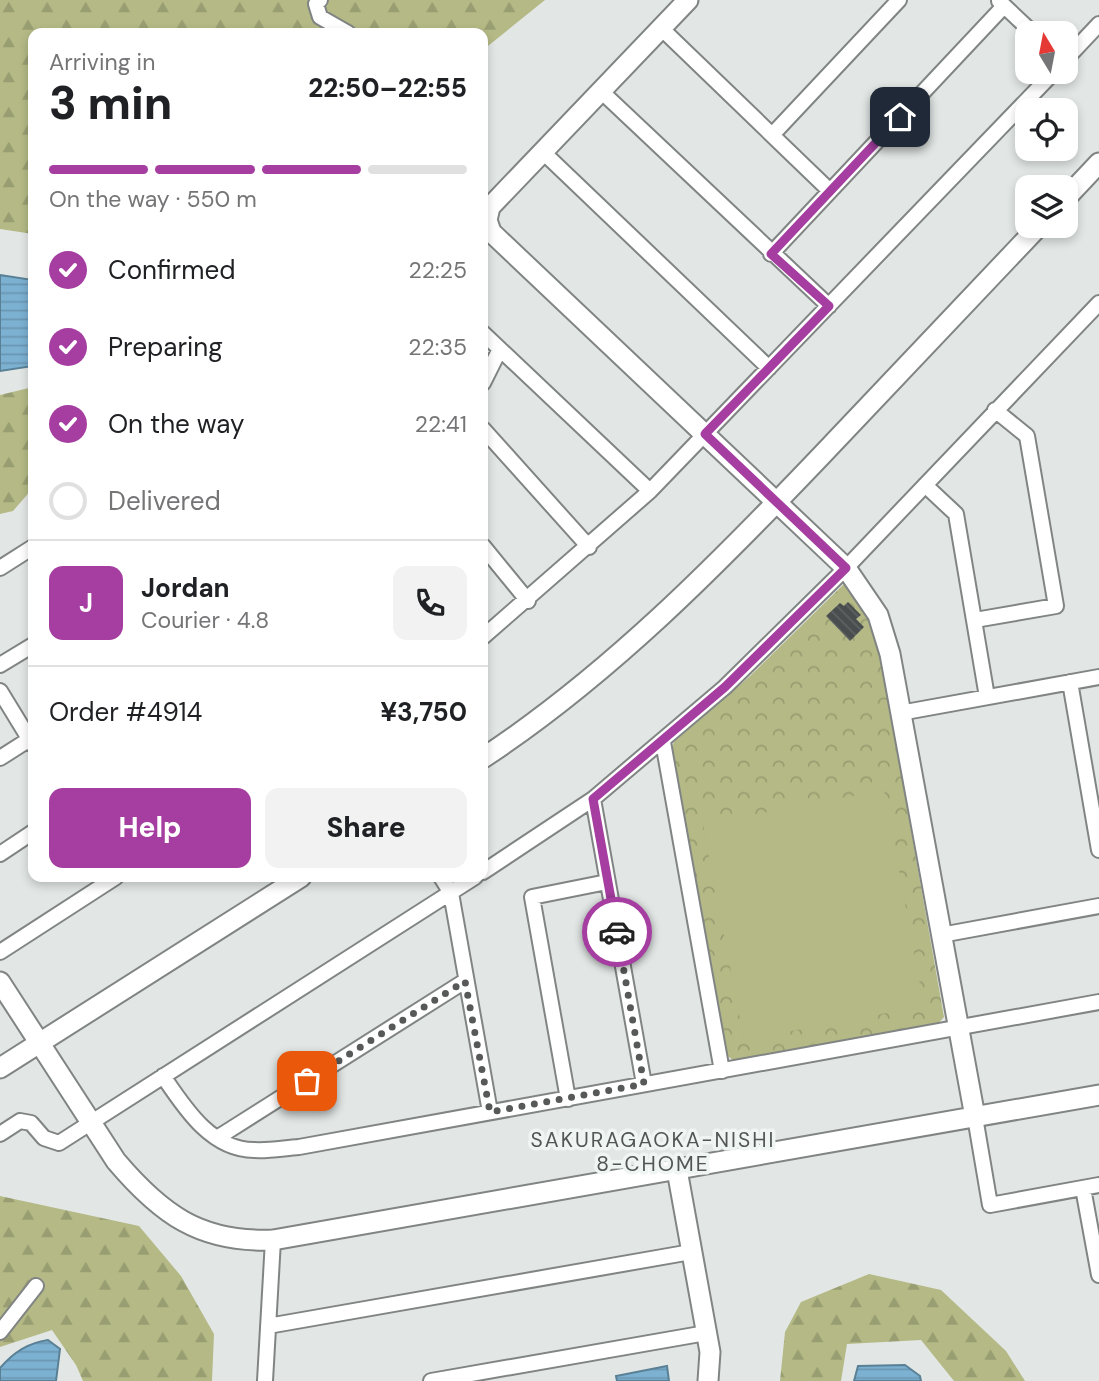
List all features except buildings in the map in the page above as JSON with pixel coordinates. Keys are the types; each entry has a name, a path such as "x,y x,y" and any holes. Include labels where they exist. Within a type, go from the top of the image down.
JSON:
{"street":[{"path":"320,0 316,4 320,17 339,28"},
{"path":"488,211 688,0"},
{"path":"773,134 899,0"},
{"path":"771,254 1001,3 1020,21"},
{"path":"1078,46 1099,24"},
{"path":"661,29 830,191"},
{"path":"488,633 528,601 650,491 1042,84"},
{"path":"601,92 829,306"},
{"path":"544,153 769,368"},
{"path":"1078,185 1099,163"},
{"path":"488,227 846,568 885,629 990,1205 1099,1185"},
{"path":"488,755 539,719 629,645 776,503 1028,238"},
{"path":"488,869 593,799 663,742 734,678 846,568 1099,303"},
{"path":"488,338 650,491"},
{"path":"488,373 500,349"},
{"path":"975,620 1056,606 1027,436 995,410"},
{"path":"488,435 589,547"},
{"path":"925,485 956,514 987,697"},
{"path":"0,568 28,550"},
{"path":"488,552 528,601"},
{"path":"0,665 28,648"},
{"path":"900,713 1099,677"},
{"path":"1070,682 1099,850"},
{"path":"0,691 28,734"},
{"path":"0,758 28,742"},
{"path":"663,742 722,1071"},
{"path":"593,799 644,1084"},
{"path":"0,854 28,835"},
{"path":"0,952 108,882"},
{"path":"0,1068 293,882"},
{"path":"444,882 451,893 490,1112"},
{"path":"0,1134 20,1121 31,1123 44,1139 59,1143 468,882"},
{"path":"568,1099 532,897 607,882"},
{"path":"941,935 1099,906"},
{"path":"217,1138 465,981"},
{"path":"0,982 116,1161 162,1210 193,1227 251,1241 272,1240 1099,1095"},
{"path":"163,1076 201,1127 217,1138 251,1151 299,1147 1099,1002"},
{"path":"677,1170 710,1352 708,1381"},
{"path":"1083,1188 1099,1275"},
{"path":"265,1381 272,1240"},
{"path":"268,1326 691,1252"},
{"path":"0,1332 36,1286"},
{"path":"432,1381 706,1333"}],"green space":[{"path":"0,0 545,0 488,46 488,28 28,28 28,233 0,229"},
{"path":"28,388 28,494 13,511 0,514 0,395"},
{"path":"844,584 862,603 876,632 944,1017 936,1026 736,1062 726,1055 670,752 674,742 750,676"},
{"path":"884,790 924,1006 744,1040 703,824"},
{"path":"0,1196 139,1226 181,1276 214,1334 212,1381 83,1381 76,1365 52,1330 0,1347"},
{"path":"869,1274 941,1290 1006,1351 1025,1381 954,1381 921,1340 847,1344 841,1381 780,1381 785,1332 801,1302"}],"water":[{"path":"0,275 28,279 28,367 0,371"},
{"path":"48,1340 60,1349 56,1381 0,1381 0,1368 11,1357 28,1346"},
{"path":"905,1365 920,1376 921,1381 854,1381 858,1366"},
{"path":"667,1366 669,1381 617,1381 616,1376"}],"way so far":[{"path":"307,1081 465,981 490,1112 644,1084 617,932"}],"district":[{"name":"SAKURAGAOKA-NISHI 8-CHOME","path":"653,1152"}],"route":[{"path":"617,932 593,799 725,687 846,568 705,434 829,306 771,254 900,117"}]}
